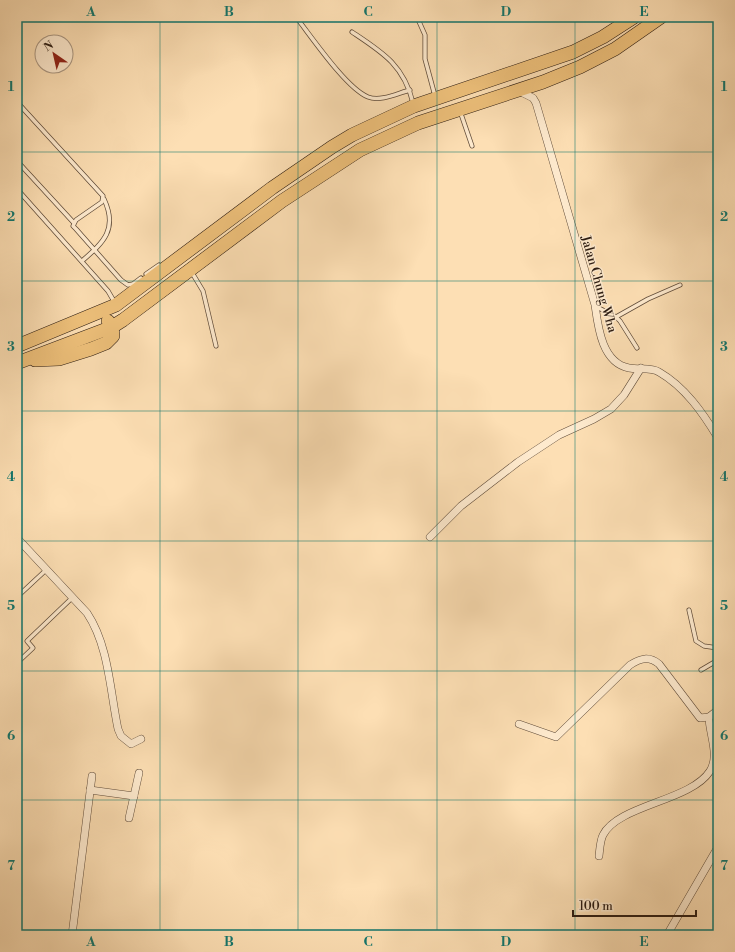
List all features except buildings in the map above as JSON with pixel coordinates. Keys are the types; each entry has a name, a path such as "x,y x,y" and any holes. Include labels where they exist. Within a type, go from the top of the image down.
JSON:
{"highway":[{"path":"19,345 116,305 272,188 352,135 414,106 573,52 604,37 634,17"},
{"path":"22,361 112,327 282,200 339,162 371,144 418,123 580,67 615,49 661,17"},
{"path":"116,305 123,320"},
{"path":"19,345 32,346 98,320 105,319 112,327"}],"street":[{"name":"Jalan Chung Wha","path":"517,90 533,98 536,103 594,305 598,330 607,351 620,365 658,371 684,393 704,415 718,438"},
{"path":"430,536 461,506 518,462 559,435 594,419 611,409 624,395 641,368"},
{"path":"17,538 73,597 94,624 100,639 121,736 131,744 141,739"},
{"path":"519,724 556,737 630,665 638,660 646,658 652,659 659,664 697,716 704,718 718,710"},
{"path":"599,856 600,842 609,826 645,806 698,783 710,770 714,747 709,716"},
{"path":"129,818 139,773"},
{"path":"72,935 92,776"},
{"path":"90,790 134,796"},
{"path":"667,935 718,847"}],"lane":[{"path":"296,17 346,79 368,97 378,98 410,90"},
{"path":"418,17 425,35 425,59 436,99"},
{"path":"352,32 386,55 397,66 410,90 414,106"},
{"path":"17,102 102,193 109,211 110,226 105,238 82,261"},
{"path":"459,109 472,146"},
{"path":"17,161 74,223 76,229 94,250 121,280 128,285 133,284 161,264 173,263"},
{"path":"17,189 108,291 116,305"},
{"path":"74,223 104,199"},
{"path":"190,270 203,291 216,346"},
{"path":"616,318 648,299 680,285"},
{"path":"594,305 620,321 637,348"},
{"path":"17,597 46,570"},
{"path":"17,663 33,648 27,641 73,597"},
{"path":"689,610 696,641 704,646 718,648"},
{"path":"700,670 718,660"}]}
